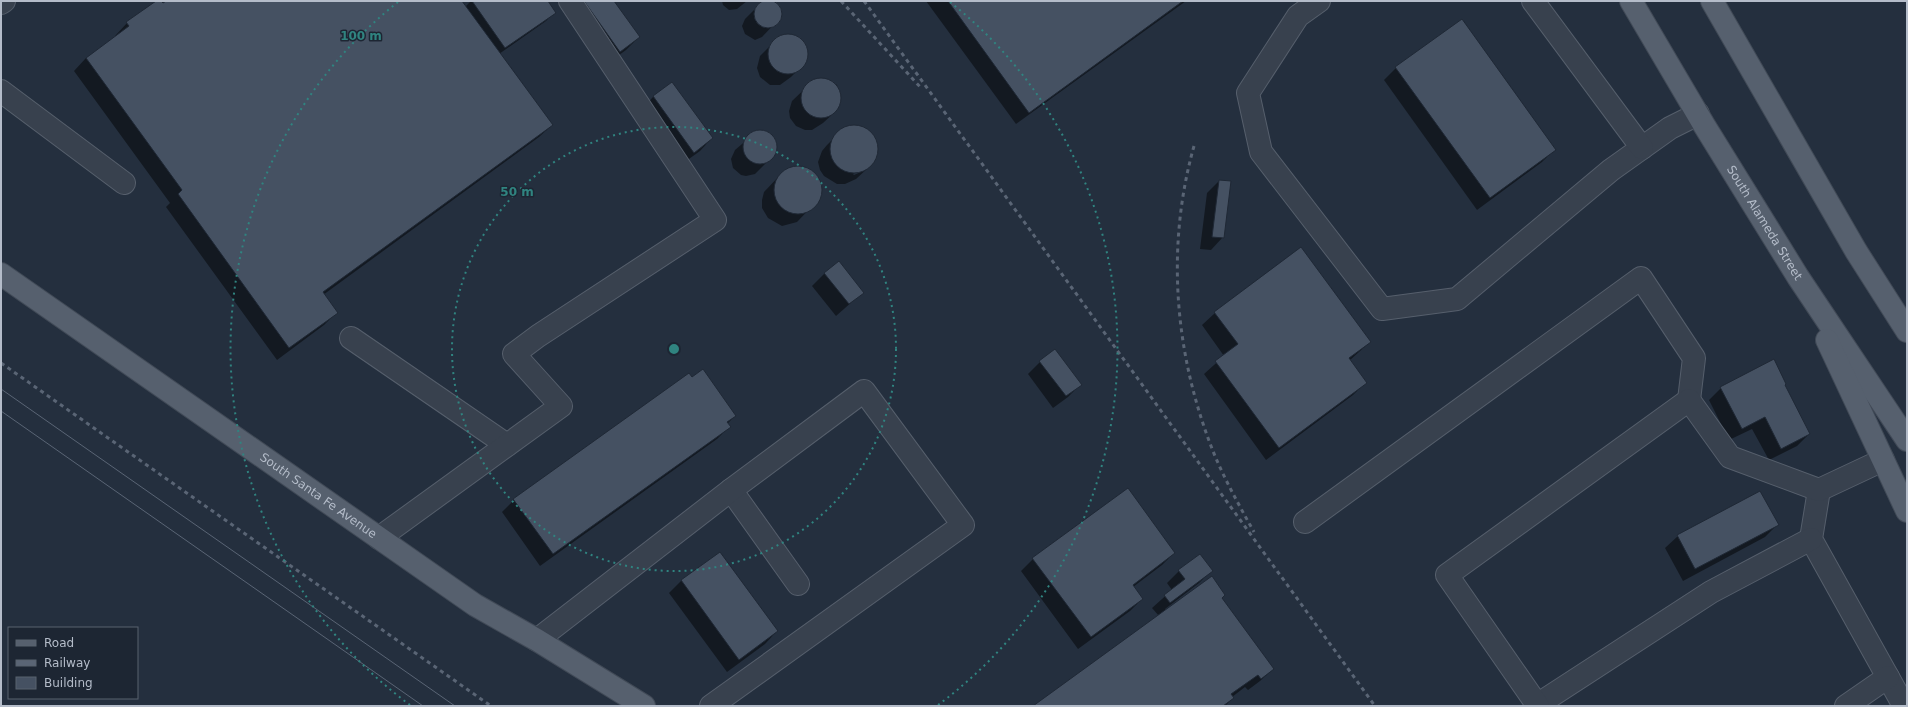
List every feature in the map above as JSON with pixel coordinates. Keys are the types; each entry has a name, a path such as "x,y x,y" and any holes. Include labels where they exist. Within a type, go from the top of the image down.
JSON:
{"main road":[{"name":"South Alameda Street","path":"1631,1 1798,277 1907,440"},
{"path":"1712,1 1856,251 1907,331"},
{"name":"South Santa Fe Avenue","path":"1,274 476,605 538,640 644,706"},
{"path":"1798,277 1907,511"}],"lane":[{"path":"379,538 561,406 514,354 538,336 715,220 570,1"},
{"path":"1319,1 1298,16 1248,93 1261,152 1382,309 1457,299 1612,170 1670,128 1698,114"},
{"path":"1533,1 1642,148"},
{"path":"1,92 124,183"},
{"path":"1304,522 1642,278 1694,358 1689,400 1730,457 1819,490 1883,460"},
{"path":"351,338 507,445"},
{"path":"538,640 731,490 864,391 963,525 711,706"},
{"path":"1689,400 1447,575 1537,705 1711,592 1811,539"},
{"path":"731,490 798,584"},
{"path":"1819,490 1811,539 1904,706"},
{"path":"1846,706 1888,677"}],"building":[{"path":"768,0 778,4 782,14 778,24 768,28 758,24 754,14 758,4"},
{"path":"156,1 161,1 163,3 166,1 462,1 553,125 323,292 338,313 289,348 178,194 182,190 86,58 129,26 126,22"},
{"path":"472,1 548,1 556,13 505,48"},
{"path":"584,1 614,1 640,37 620,52"},
{"path":"948,1 1183,1 1029,113"},
{"path":"1462,19 1556,150 1490,198 1395,67"},
{"path":"788,34 796,36 802,40 806,46 808,54 806,62 802,68 796,72 788,74 780,72 774,68 770,62 768,54 770,46 774,40 780,36"},
{"path":"825,78 832,81 838,87 841,98 840,106 832,115 825,118 817,118 810,115 802,106 801,94 804,87 813,79"},
{"path":"672,82 713,138 694,153 653,96"},
{"path":"854,125 863,127 871,132 876,140 878,149 876,158 871,166 863,171 854,173 845,171 837,166 832,158 830,149 832,140 837,132 845,127"},
{"path":"760,130 772,135 777,147 772,159 760,164 748,159 743,147 748,135"},
{"path":"798,166 807,168 815,173 820,181 822,190 820,199 815,207 807,212 798,214 789,212 781,207 776,199 774,190 776,181 781,173 789,168"},
{"path":"1219,180 1231,181 1224,238 1212,237"},
{"path":"1301,247 1371,342 1349,358 1367,383 1279,448 1215,361 1238,344 1214,312"},
{"path":"839,261 864,293 849,304 824,273"},
{"path":"1055,349 1082,385 1066,396 1039,361"},
{"path":"1774,359 1786,384 1785,385 1810,434 1781,449 1765,417 1742,429 1720,387"},
{"path":"703,369 736,416 727,422 731,427 553,554 513,499 689,373 692,377"},
{"path":"1128,488 1175,553 1133,585 1143,599 1091,637 1032,558"},
{"path":"1760,491 1779,525 1695,569 1677,535"},
{"path":"720,552 778,631 739,660 681,580"},
{"path":"1200,554 1213,571 1170,603 1164,595 1185,579 1178,570"},
{"path":"1212,576 1225,595 1222,598 1274,669 1261,679 1258,675 1231,694 1234,698 1223,706 1033,706"}],"tram line":[{"path":"1,389 455,706"},
{"path":"1,411 423,706"}],"railway":[{"path":"841,1 922,89"},
{"path":"864,1 1375,706"},
{"path":"1194,146 1185,185 1179,224 1177,264 1183,342 1201,419 1228,485 1254,532"},
{"path":"1,363 491,706"}]}
